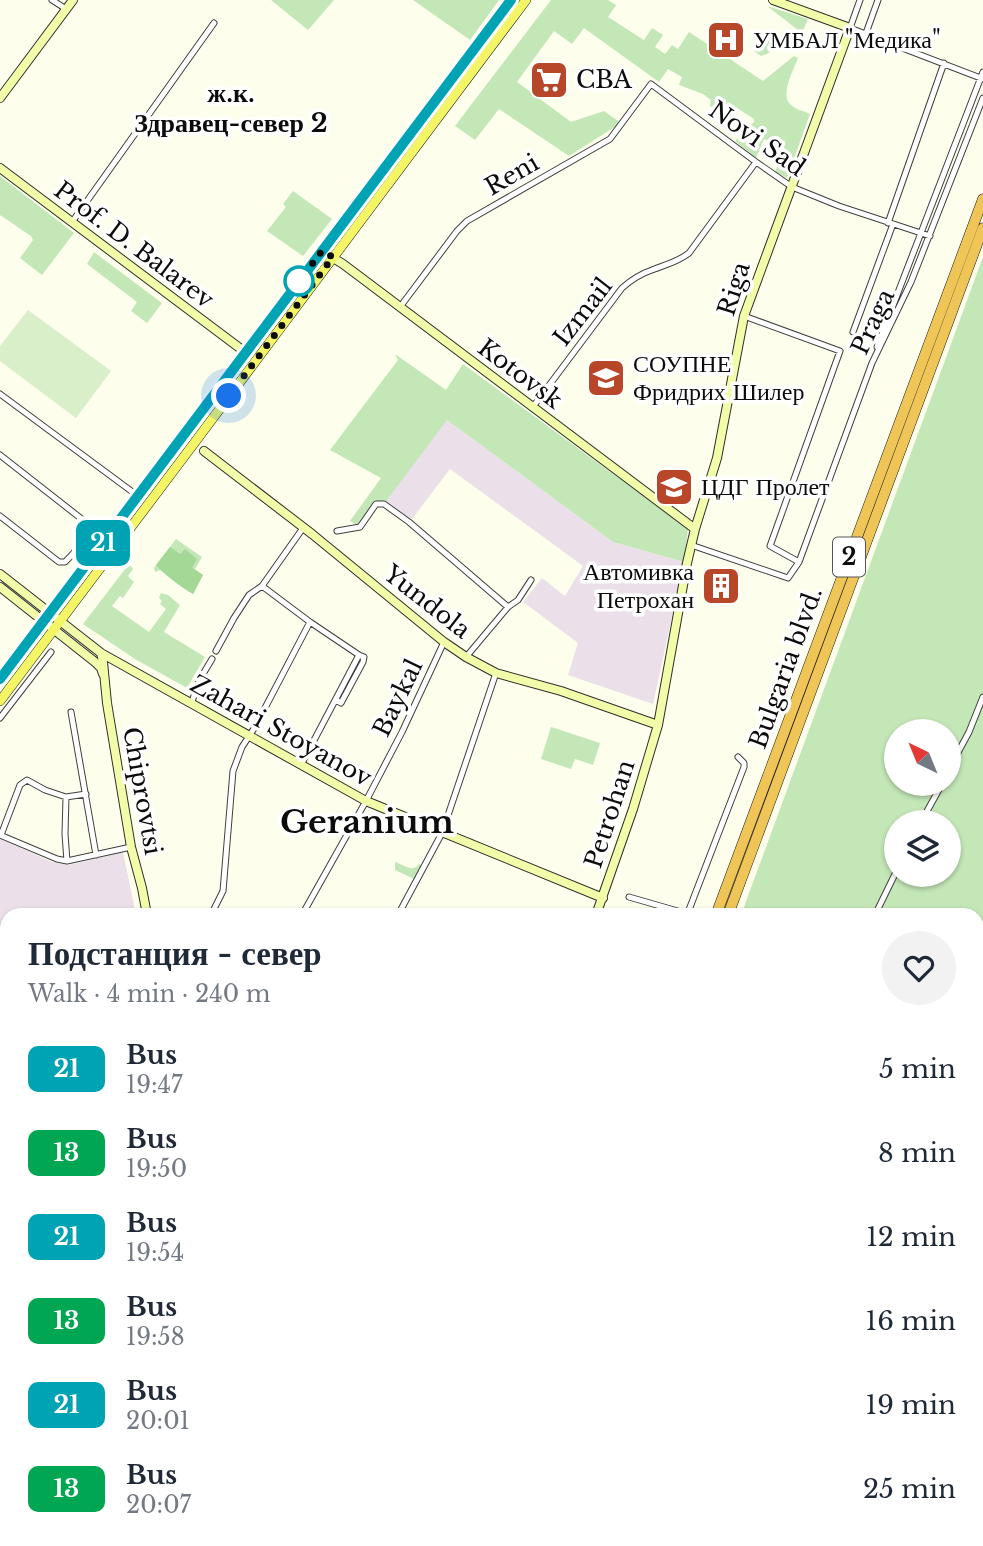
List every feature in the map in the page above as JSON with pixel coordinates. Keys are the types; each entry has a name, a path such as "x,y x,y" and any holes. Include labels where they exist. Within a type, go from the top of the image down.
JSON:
{"highway":[{"name":"Bulgaria blvd.","path":"719,908 983,199"},
{"name":"Bulgaria blvd.","path":"731,908 983,228"}],"main road":[{"path":"0,679 511,0"},
{"path":"0,701 526,0"}],"street":[{"path":"52,0 66,9"},
{"path":"0,98 73,0"},
{"path":"773,0 982,76 872,363"},
{"name":"Riga","path":"658,724 691,545 717,458 744,316 860,0"},
{"path":"866,33 878,0"},
{"path":"72,222 214,23"},
{"path":"853,332 944,63"},
{"name":"Novi Sad","path":"651,84 792,187 930,236"},
{"name":"Reni","path":"400,307 467,221 610,139 651,84"},
{"name":"Praga","path":"799,562 872,363 912,282 983,98"},
{"name":"Izmail","path":"533,408 622,288 631,280 689,253 756,162"},
{"name":"Prof. D. Balarev","path":"0,168 245,352"},
{"name":"Kotovsk","path":"322,251 695,529"},
{"path":"691,545 789,578 799,562 770,546 840,351 744,316"},
{"path":"0,406 3,396 138,497"},
{"path":"189,450 204,451 199,437"},
{"name":"Yundola","path":"204,451 466,657 496,673 561,691 658,724"},
{"path":"0,455 83,520 87,524 86,533 83,543 65,562 59,562 0,516"},
{"path":"337,531 360,527 376,504 384,504 508,607"},
{"path":"216,651 249,595 262,586 303,528"},
{"path":"0,574 47,617 54,630 102,668 103,674"},
{"path":"466,657 508,607 518,600 531,580"},
{"path":"262,586 359,655 301,765"},
{"path":"0,587 47,617"},
{"name":"Zahari Stoyanov","path":"47,617 61,621 101,653 366,801 603,898"},
{"path":"214,908 223,891 233,771 242,747 310,622"},
{"name":"Baykal","path":"306,908 402,732 444,642"},
{"path":"0,718 51,652"},
{"name":"Chiprovtsi","path":"101,653 131,847 146,908"},
{"path":"191,704 212,659"},
{"path":"103,674 115,664 125,665"},
{"path":"402,908 442,833 496,673"},
{"path":"961,747 983,697"},
{"path":"71,712 96,855"},
{"name":"Petrohan","path":"599,908 633,809 658,724"},
{"path":"690,908 744,767 738,757"},
{"path":"86,794 65,797 27,780 20,785 1,835 67,861 131,847"},
{"path":"65,797 67,861"},
{"path":"878,908 889,887"},
{"path":"629,897 664,908"}],"shaded area":[{"path":"447,420 613,542 684,562 653,704 568,675 578,643 523,602 542,578 565,596 583,566 450,469 409,523 384,504"},
{"path":"0,838 52,862 69,865 123,852 135,908 0,908"}],"green space":[{"path":"271,0 334,0 308,30"},
{"path":"413,0 499,0 470,40"},
{"path":"551,0 608,0 616,5 608,17 644,40 652,28 663,35 655,47 665,54 672,45 678,49 689,32 763,81 794,56 798,58 789,80 787,98 793,107 810,114 787,178 775,172 785,148 764,139 756,158 735,141 754,119 728,102 718,112 710,106 711,100 703,94 679,85 682,77 668,69 659,82 584,28 572,44 554,31 517,82 571,122 604,111 621,123 569,156 499,109 475,140 455,126"},
{"path":"767,6 808,19 802,33"},
{"path":"768,33 781,42 761,56 754,51"},
{"path":"0,176 74,233 42,275 20,258 33,240 31,236 0,215"},
{"path":"293,191 332,219 303,256 267,231 286,207 283,204"},
{"path":"94,252 162,303 147,323 131,311 137,302 87,264"},
{"path":"983,257 983,908 744,908"},
{"path":"28,310 111,371 76,418 0,361 0,346"},
{"path":"395,354 446,390 463,364 688,529 684,562 613,542 447,420 384,504 376,505 360,527 350,521 381,478 330,450 398,360"},
{"path":"176,539 202,557 195,569 203,575 193,594 160,570 155,572 154,568"},
{"path":"170,547 180,554 185,549 197,559 192,568 203,575 193,594 173,581 156,565"},
{"path":"129,564 133,569 128,576 134,582 123,598 120,596 112,606 149,632 166,609 160,604 161,593 180,605 164,632 205,657 187,688 135,659 83,624"},
{"path":"551,727 600,743 593,765 575,759 571,769 541,759"},
{"path":"395,862 411,868 419,864 424,866 416,880 395,870"}],"bus line":[{"name":"21","path":"0,679 511,0"}],"place":[{"name":"УМБАЛ \"Медика\"","path":"726,40"},
{"name":"CBA","path":"549,80"},
{"name":"СОУПНЕ Фридрих Шилер","path":"606,378"},
{"name":"ЦДГ Пролет","path":"674,487"},
{"name":"Автомивка Петрохан","path":"721,586"}],"district":[{"name":"ж.к. Здравец-север 2","path":"231,108"},
{"name":"Geranium","path":"367,822"}],"route":[{"path":"229,396 333,257 322,251 299,281"}]}
